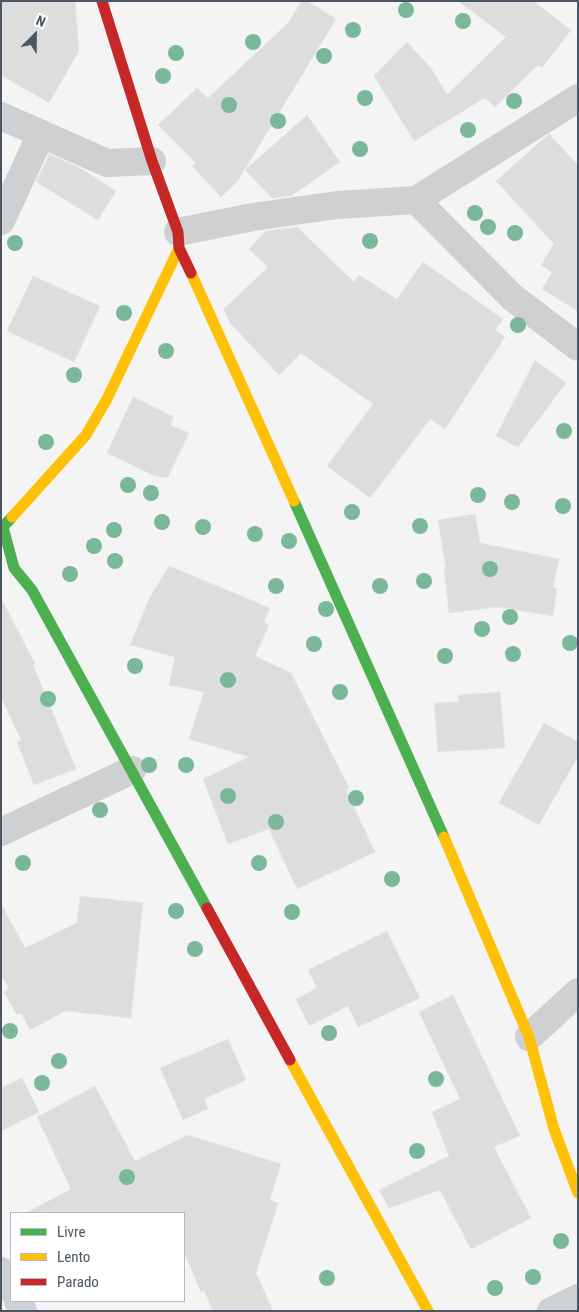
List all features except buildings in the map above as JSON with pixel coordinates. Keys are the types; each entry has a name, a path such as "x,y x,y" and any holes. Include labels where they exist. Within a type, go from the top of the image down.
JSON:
{"street":[{"path":"102,1 178,240 412,759 529,1037 554,1129 578,1193"},
{"path":"178,240 337,205 416,200 578,98"},
{"path":"1,116 107,163 152,161"},
{"path":"1,221 41,134"},
{"path":"416,200 512,297 578,347"},
{"path":"178,240 107,399 86,435 3,527 14,568 32,590 428,1311"},
{"path":"1,832 132,770"},
{"path":"529,1037 578,992"},
{"path":"1,1271 10,1287"},
{"path":"551,1311 578,1298"}],"traffic: fast":[{"path":"294,501 444,837"},
{"path":"12,517 3,527 14,568 32,590 207,908"}],"traffic: slow":[{"path":"12,517 86,435 107,399 179,248"},
{"path":"191,273 294,501"},
{"path":"444,837 529,1037 554,1129 578,1193"},
{"path":"290,1060 428,1311"}],"traffic: jam":[{"path":"102,1 152,161 178,232 179,248 191,273"},
{"path":"207,908 290,1060"}]}
